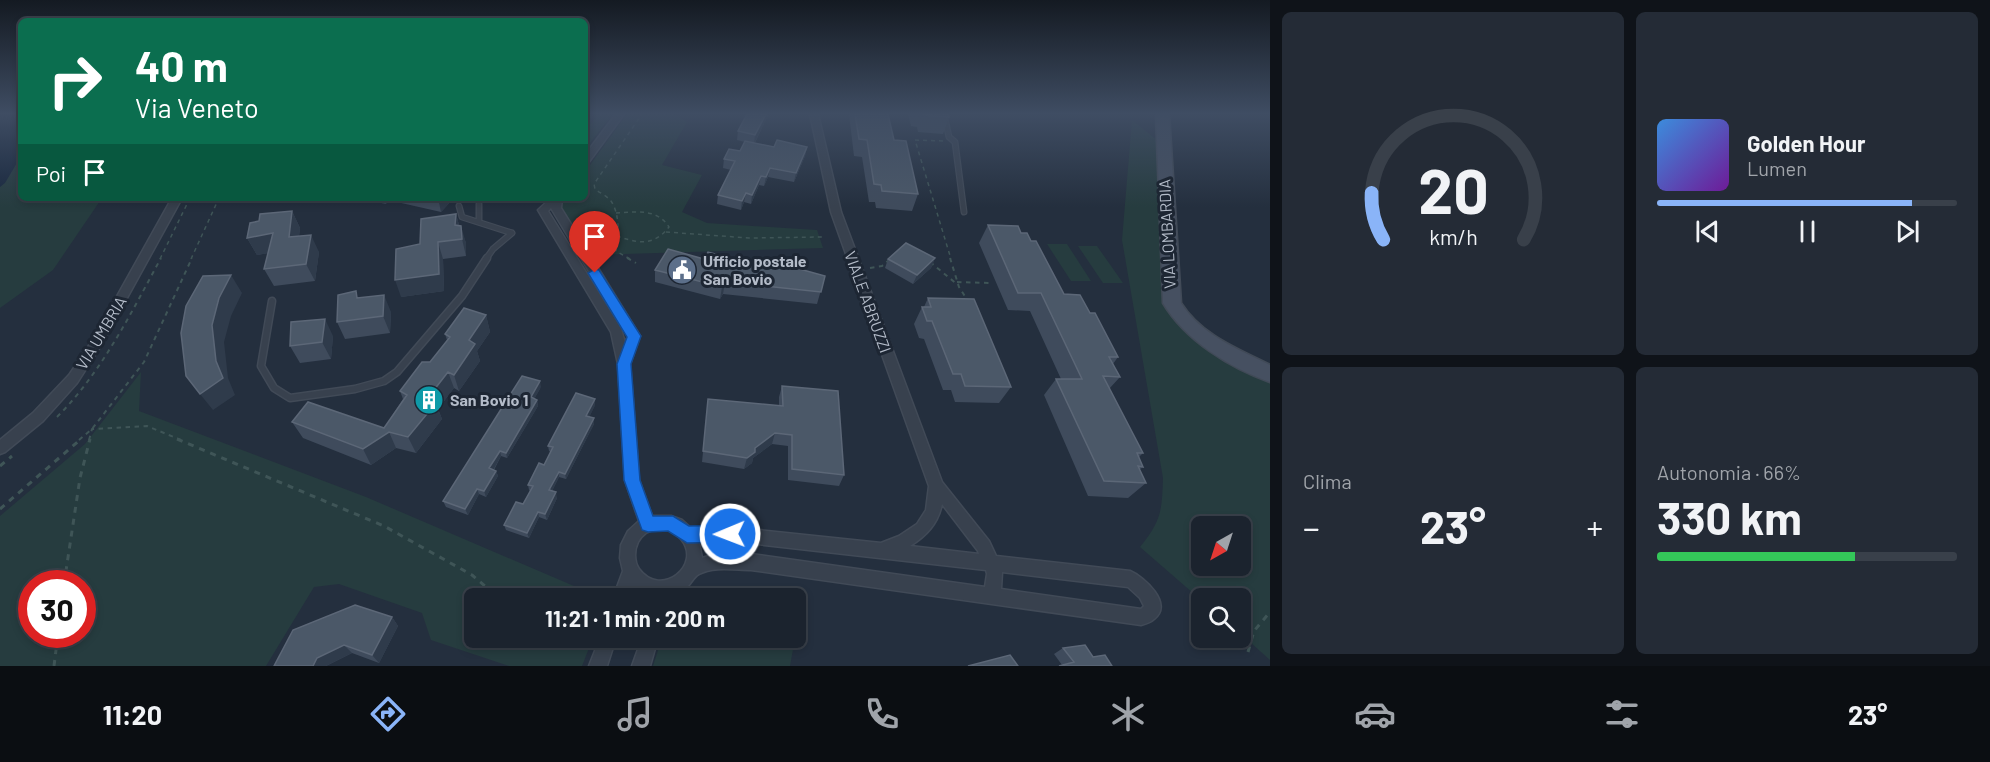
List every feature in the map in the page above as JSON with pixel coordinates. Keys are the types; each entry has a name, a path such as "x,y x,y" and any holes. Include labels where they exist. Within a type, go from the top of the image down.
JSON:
{"street":[{"name":"VIALE ABRUZZI","path":"821,145 836,212 936,486"},
{"name":"VIA LOMBARDIA","path":"1164,145 1172,303 1182,319 1196,332 1270,374"},
{"name":"VIA UMBRIA","path":"0,448 38,417 73,379 96,344 175,201"},
{"path":"557,201 556,208 634,336 624,364 632,480 648,524"},
{"path":"881,550 903,543 915,536 927,524 937,499 936,486"},
{"path":"936,486 984,546 995,574 992,596"},
{"path":"655,588 643,583 631,571 626,556 630,539 634,533 648,524 664,522 673,524 687,535 695,552 693,568 684,580 672,588"},
{"path":"687,535 730,534 1130,579 1145,589 1153,605 1150,614 1141,617 751,562 715,562 693,568"},
{"path":"625,588 631,571"},
{"path":"598,666 604,648"},
{"path":"641,666 647,648"}],"lane":[{"path":"955,145 964,212"},
{"path":"479,204 479,220"},
{"path":"272,301 261,366 274,388 290,398 355,389 384,381 397,372 421,345 462,296 493,249 512,233 496,229 491,223 462,217 459,206"}],"path":[{"path":"621,145 594,184 595,189 609,199 616,213 620,237 616,251 636,263"},
{"path":"917,145 958,283 970,304"},
{"path":"0,509 92,429 144,362 218,201"},
{"path":"616,213 650,212 662,216 669,227 662,238 651,242 633,242 620,237"},
{"path":"666,232 749,238 822,237"},
{"path":"855,265 866,269 882,266 891,258"},
{"path":"923,258 958,283 992,284"},
{"path":"92,429 147,426 384,526 472,575 487,588"},
{"path":"66,570 80,478 92,429"},
{"path":"1248,652 1254,631 1270,612"},
{"path":"54,666 56,648"}],"green space":[{"path":"0,145 18,145 18,201 100,201 53,270 0,308"},
{"path":"604,145 674,145 662,165 702,175 682,212 707,223 817,230 823,248 592,255 560,206 564,201 588,201 588,168"},
{"path":"1130,145 1157,145 1162,291 1167,309 1184,329 1270,378 1270,660 1251,643 1251,588 1191,588 1191,591 1140,547 1156,523 1162,499 1163,478 1122,240"},
{"path":"1047,244 1067,244 1091,281 1071,281"},
{"path":"1078,246 1097,246 1123,283 1103,283"},
{"path":"141,372 139,411 366,497 579,588 464,588 464,648 589,648 582,666 509,666 431,640 422,613 339,584 314,587 266,666 0,666 0,516 85,444"},
{"path":"734,586 771,588 728,588"},
{"path":"659,648 793,648 790,666 653,666"}],"water":[{"path":"0,145 18,145 18,161 5,183 0,187"}],"building":[{"path":"743,145 774,147 775,145 799,145 807,147 796,173 770,168 766,177 761,176 752,195 746,193 742,201 718,195 735,161 724,159 729,149 740,151"},
{"path":"868,145 907,145 918,194 882,191 881,185 874,184"},
{"path":"292,211 289,237 311,235 306,264 264,269 273,233 247,238 250,223 259,221 260,214"},
{"path":"456,214 455,225 461,226 462,239 438,242 439,274 395,280 396,249 420,244 421,219"},
{"path":"988,225 1018,226 1021,233 1027,233 1031,241 1036,241 1064,294 1080,295 1090,313 1095,313 1118,357 1109,357 1120,377 1103,376 1143,453 1137,453 1143,467 1138,466 1146,483 1104,481 1056,379 1082,379 1041,293 1018,293"},
{"path":"906,243 935,258 917,275 888,259"},
{"path":"668,249 704,259 708,252 765,267 767,260 825,276 821,292 725,282 722,287 655,270"},
{"path":"231,275 219,298 212,325 216,361 223,378 200,394 186,376 181,333 186,306 203,276"},
{"path":"356,291 357,298 384,295 383,316 337,322 338,295"},
{"path":"928,298 974,299 1011,387 965,386 961,374 953,374 932,321 927,321 922,307 931,307"},
{"path":"464,308 486,315 469,340 475,344 454,375 448,372 427,399 436,403 408,437 389,432 363,449 292,422 308,402 384,428 407,395 400,391 422,362 430,362 450,337 445,334"},
{"path":"325,319 322,342 290,346 291,322"},
{"path":"522,376 540,381 531,397 537,400 506,453 500,451 489,468 496,471 484,491 477,489 465,509 443,501"},
{"path":"782,386 838,391 844,475 792,469 792,435 775,433 755,448 755,452 747,458 703,451 708,399 783,406"},
{"path":"576,393 595,399 586,416 594,418 565,474 559,472 549,490 556,492 545,514 538,512 527,533 504,525 516,502 523,504 533,486 528,485 539,463 544,465 553,447 548,446"},
{"path":"355,605 392,617 372,655 344,645 317,658 313,666 274,666 293,630"},
{"path":"1085,645 1093,657 1105,655 1112,666 1059,666 1074,662 1063,648"},
{"path":"1010,655 1018,666 968,666"}],"place":[{"name":"Ufficio postale San Bovio","path":"682,270"},
{"name":"San Bovio 1","path":"429,400"}],"route":[{"path":"595,273 634,336 624,364 632,480 648,524 664,522 673,524 687,535 730,534"}]}
